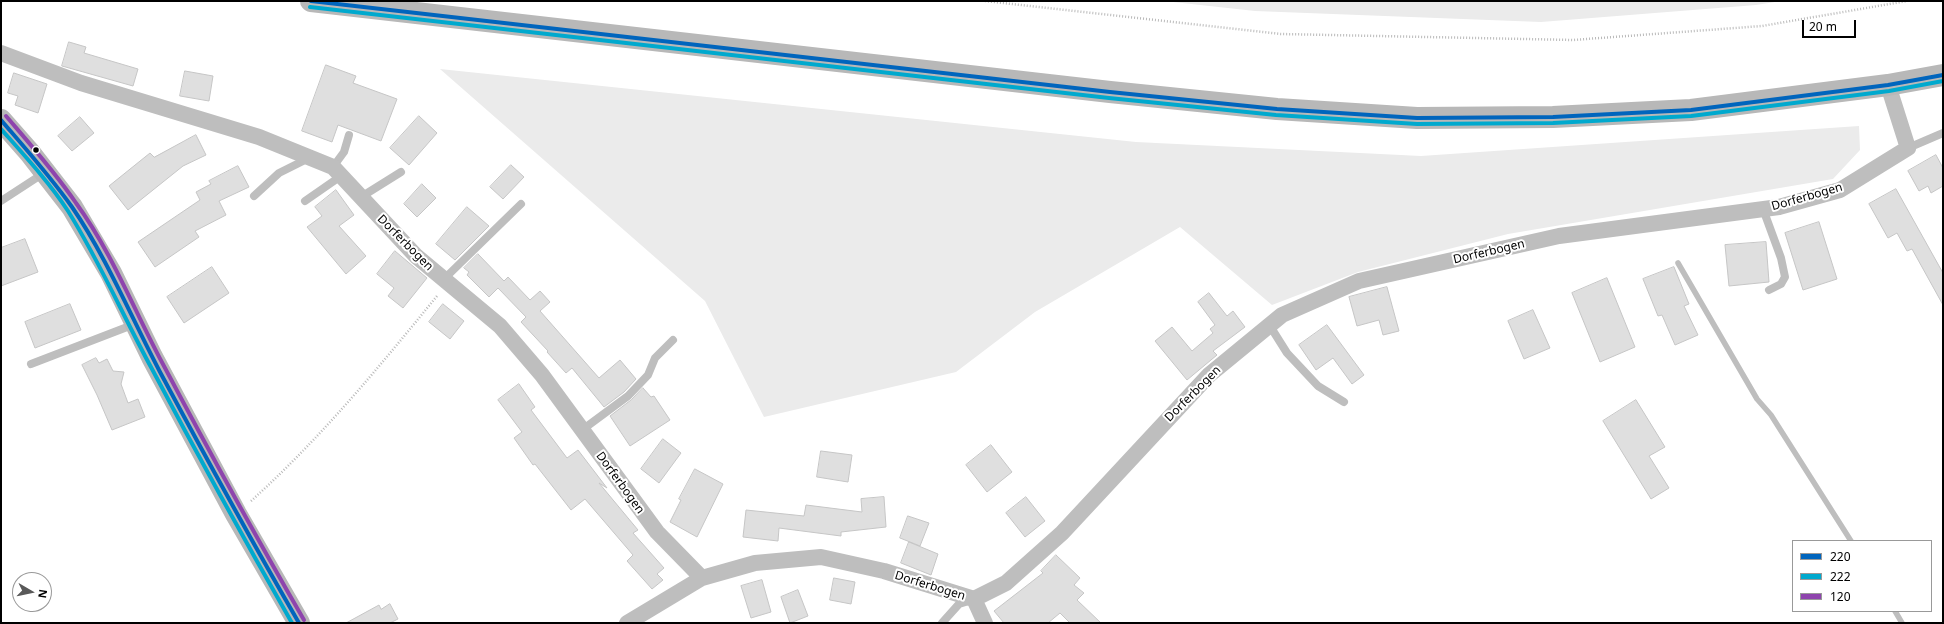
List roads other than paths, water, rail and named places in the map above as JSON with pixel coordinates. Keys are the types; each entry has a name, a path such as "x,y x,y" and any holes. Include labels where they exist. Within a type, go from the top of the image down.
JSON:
{"street":[{"path":"311,1 1110,92 1277,109 1417,118 1553,117 1691,110 1888,85 1943,75"},
{"name":"Dorferbogen","path":"1,53 81,83 259,137 337,171 416,256 500,326 542,375 657,532 702,578 755,563 821,557 884,571 974,599 1006,583 1062,533 1210,375 1282,315 1367,279 1559,236 1779,207 1840,190 1908,148"},
{"path":"1888,85 1908,148"},
{"path":"1,120 45,172 72,207 111,273 136,324 236,514 299,623"},
{"path":"626,623 702,578"},
{"path":"974,599 984,623"}],"lane":[{"path":"1908,148 1943,134"},
{"path":"305,201 337,171 349,135"},
{"path":"254,196 279,173 310,158"},
{"path":"1,201 45,172"},
{"path":"361,197 401,172"},
{"path":"446,281 521,204"},
{"path":"1763,209 1781,258 1785,277 1781,284 1769,290"},
{"path":"31,364 136,324"},
{"path":"1270,326 1287,353 1318,386 1344,402"},
{"path":"582,430 628,396 648,375 655,358 674,340"},
{"path":"942,623 959,604 974,599"}],"waterway":[{"path":"1678,263 1757,399 1771,415 1850,540"},
{"path":"1896,612 1902,623"}]}
